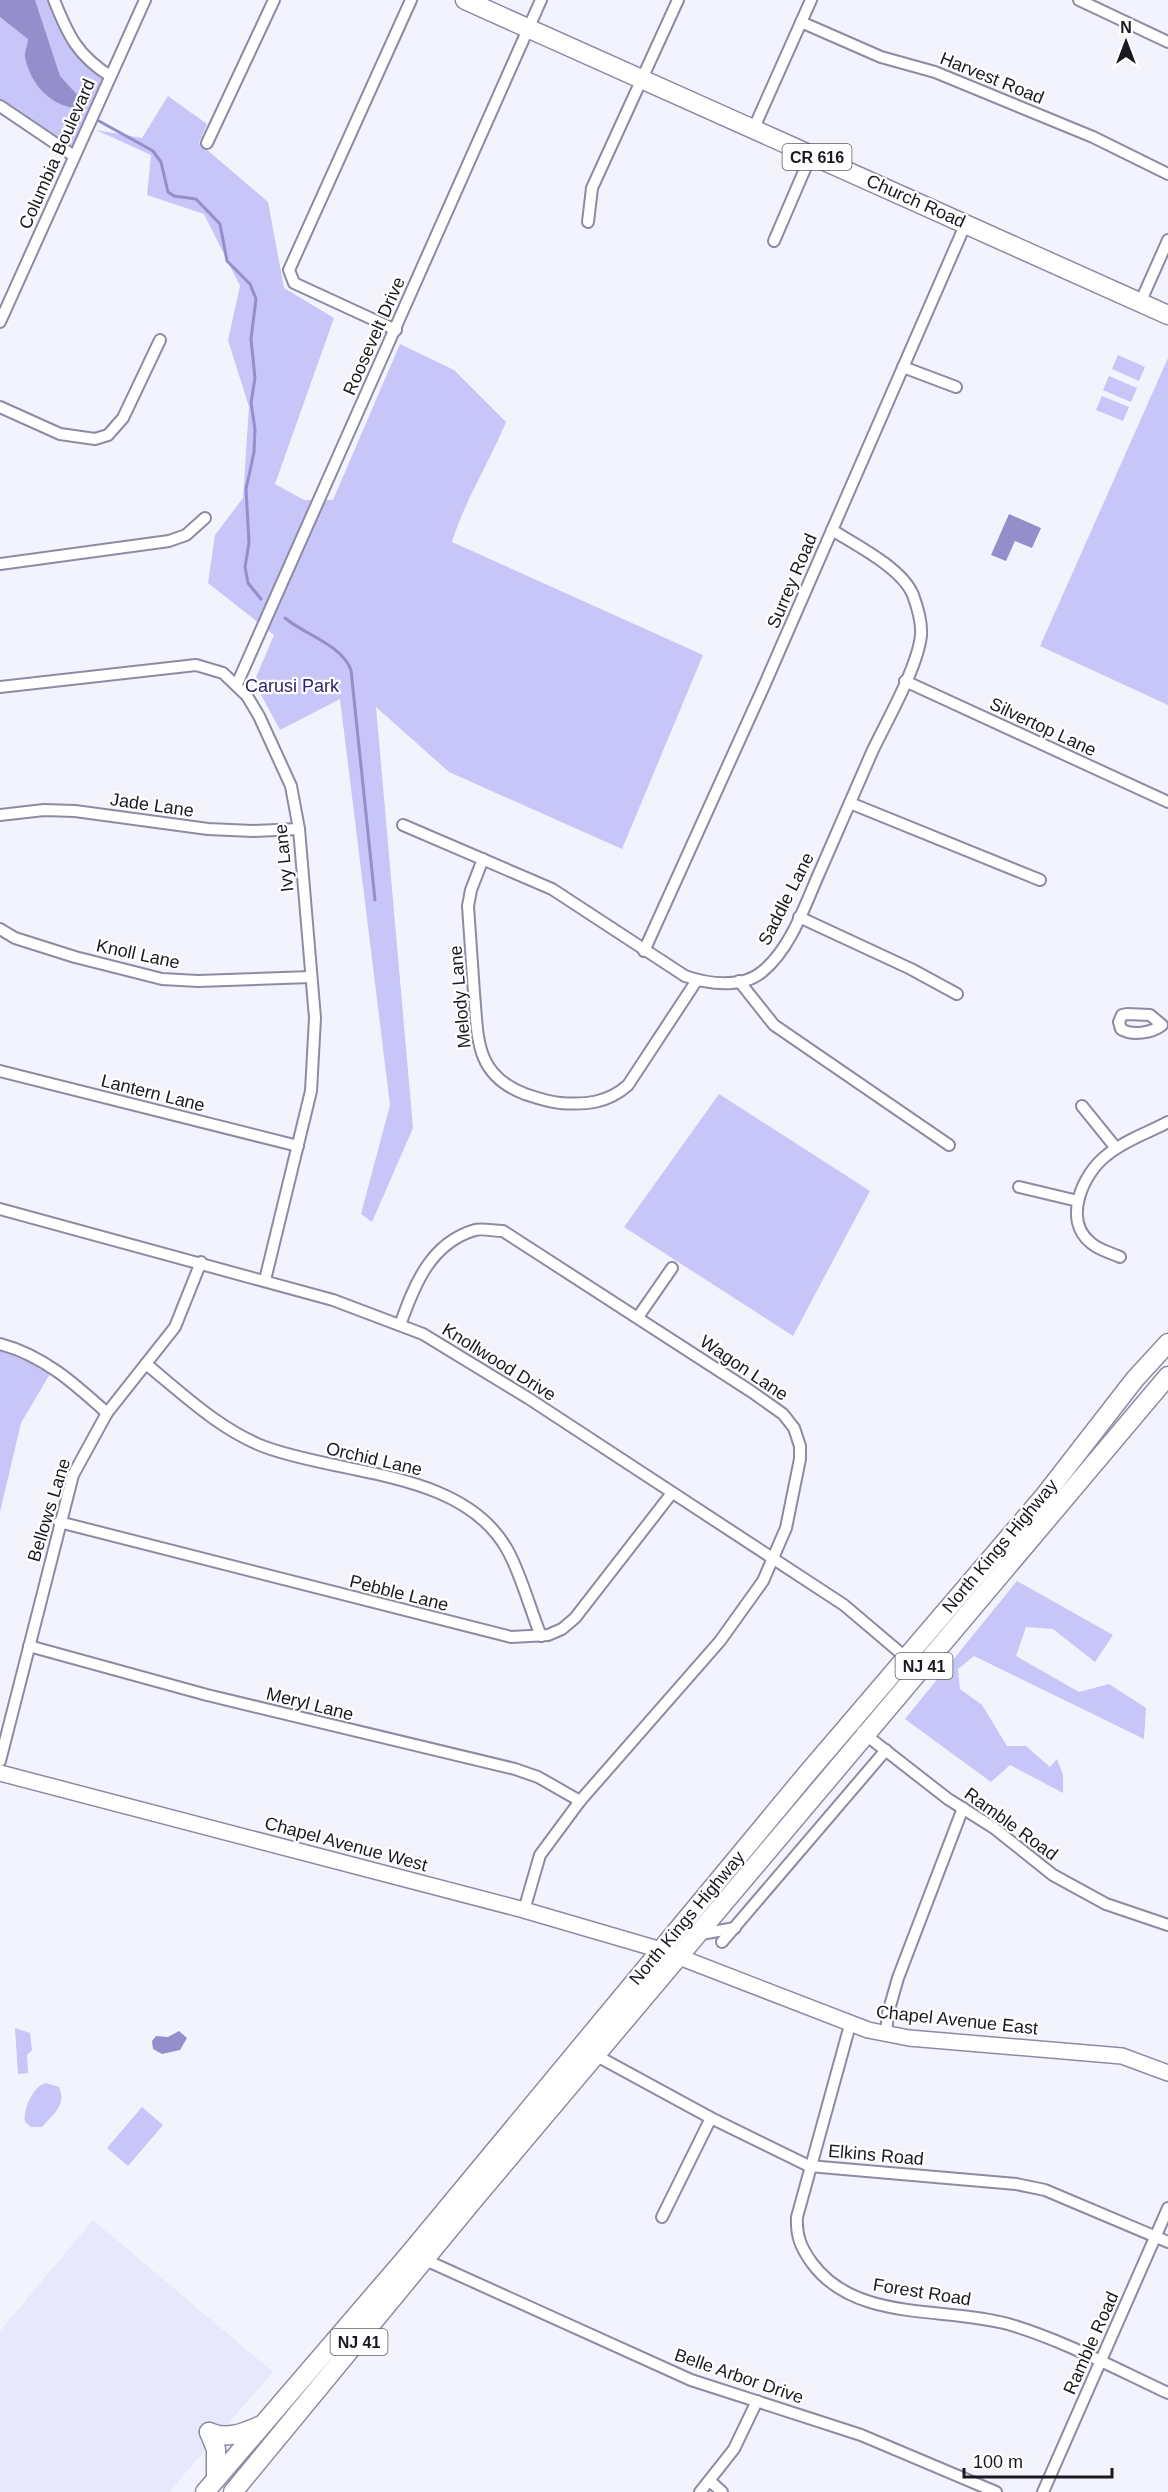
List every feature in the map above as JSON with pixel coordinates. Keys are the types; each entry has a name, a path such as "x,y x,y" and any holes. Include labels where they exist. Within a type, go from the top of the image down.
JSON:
{"main road":[{"name":"Church Road","path":"465,0 1168,315"},
{"name":"North Kings Highway","path":"233,2492 661,1950 849,1724 1045,1495 1136,1379 1168,1343"},
{"name":"North Kings Highway","path":"210,2485 261,2425 476,2197 1168,1376"},
{"name":"Chapel Avenue West","path":"0,1773 524,1910 681,1956"},
{"name":"Chapel Avenue East","path":"681,1956 850,2025 886,2034 909,2038 1122,2056 1168,2073"},
{"path":"210,2485 216,2449 209,2432 215,2435 236,2435 261,2425"}],"street":[{"path":"54,0 77,49 92,64 110,76"},
{"name":"Columbia Boulevard","path":"0,322 145,0"},
{"path":"207,143 274,0"},
{"path":"396,330 294,283 289,270 411,0"},
{"name":"Roosevelt Drive","path":"237,684 541,0"},
{"path":"588,222 588,204 592,188 678,0"},
{"path":"753,130 811,0"},
{"path":"1079,0 1168,42"},
{"name":"Harvest Road","path":"801,22 881,57 935,72 1082,132 1168,174"},
{"path":"0,106 74,156"},
{"path":"774,241 811,155"},
{"name":"Surrey Road","path":"644,951 966,223"},
{"path":"1140,303 1168,240"},
{"path":"0,407 60,434 95,439 108,435 123,418 160,340"},
{"path":"903,367 956,387"},
{"path":"0,564 169,541 186,536 205,518"},
{"name":"Saddle Lane","path":"403,825 552,889 685,976 697,980 739,981 762,973 777,956 799,917 904,681 921,634 913,596 908,585 882,562 832,530"},
{"name":"Ivy Lane","path":"0,687 184,664 215,669 237,684 259,716 291,786 299,829 311,976 314,1066 298,1146 265,1280"},
{"name":"Silvertop Lane","path":"904,681 1168,802"},
{"path":"850,803 1040,880"},
{"name":"Jade Lane","path":"0,815 44,810 75,811 208,829 253,831 299,829"},
{"name":"Melody Lane","path":"483,859 471,890 468,906 478,1044 491,1073 512,1089 539,1099 564,1103 593,1103 614,1097 628,1085 697,980"},
{"path":"799,917 911,969 957,994"},
{"name":"Knoll Lane","path":"0,928 15,938 75,957 162,979 198,981 311,976"},
{"path":"739,981 774,1025 949,1145"},
{"name":"Lantern Lane","path":"0,1071 298,1146"},
{"path":"1082,1106 1116,1148"},
{"path":"1120,1257 1092,1244 1083,1234 1078,1216 1078,1201 1090,1172 1116,1148 1168,1122"},
{"path":"1019,1187 1078,1201"},
{"name":"Knollwood Drive","path":"0,1209 201,1262 333,1300 423,1334 528,1398 844,1605 921,1670"},
{"name":"Wagon Lane","path":"400,1325 417,1280 433,1255 476,1230 502,1231 517,1238 752,1392 783,1414 794,1428 800,1459 786,1528 763,1581 720,1641 580,1801 540,1855 524,1910"},
{"name":"Bellows Lane","path":"0,1761 59,1522 73,1475 107,1413 175,1327 201,1262"},
{"path":"638,1317 672,1268"},
{"path":"0,1344 33,1356 52,1367 107,1413"},
{"name":"Orchid Lane","path":"146,1364 214,1419 263,1447 324,1465 423,1485 457,1501 482,1518 509,1552 541,1636"},
{"name":"Pebble Lane","path":"59,1522 511,1637 541,1636 562,1629 575,1618 672,1493"},
{"name":"Meryl Lane","path":"29,1646 207,1695 515,1769 538,1777 580,1801"},
{"name":"Ramble Road","path":"849,1724 963,1808 994,1828 1053,1875 1106,1904 1168,1925"},
{"path":"722,1942 886,1750"},
{"path":"886,2034 888,2013 898,1978 963,1808"},
{"path":"698,1935 715,1929 735,1928"},
{"name":"Forest Road","path":"850,2025 809,2166 797,2217 799,2244 817,2270 843,2291 866,2301 1007,2324 1038,2334 1168,2393"},
{"name":"Elkins Road","path":"597,2056 711,2118 809,2166 1016,2184 1045,2190 1168,2242"},
{"path":"662,2217 711,2118"},
{"name":"Ramble Road","path":"1044,2492 1168,2208"},
{"name":"Belle Arbor Drive","path":"418,2256 691,2380 890,2445 996,2492"},
{"path":"700,2492 734,2449 757,2401"},
{"path":"710,2481 722,2492"}],"shaded area":[{"path":"0,0 35,0 60,76 81,99 76,108 58,103 36,84 25,57 28,39 0,17"},
{"path":"1009,514 1041,528 1032,548 1015,541 1006,561 991,555"},
{"path":"179,2031 187,2038 180,2050 162,2054 153,2049 152,2041 156,2036 168,2037"},
{"path":"93,2220 273,2372 169,2492 0,2492 0,2331"}],"green space":[{"path":"0,0 51,0 71,45 103,78 68,155 0,104"},
{"name":"Carusi Park","path":"168,96 207,124 199,143 268,202 284,288 334,318 275,484 304,500 333,500 400,344 454,370 506,422 452,542 703,655 622,849 449,772 376,707 413,1128 372,1222 361,1214 390,1105 340,699 280,730 254,682 274,635 208,583 215,535 243,498 249,407 228,340 240,286 204,214 147,195 151,155 96,130 142,138"},
{"path":"1118,355 1145,367 1139,381 1112,369"},
{"path":"1168,358 1168,705 1040,646"},
{"path":"1109,376 1137,388 1131,402 1103,390"},
{"path":"1102,396 1129,407 1123,421 1096,410"},
{"path":"719,1094 870,1191 793,1336 624,1227"},
{"path":"0,1348 54,1367 21,1423 0,1512"},
{"path":"1017,1581 1113,1635 1095,1662 1053,1629 1026,1627 1016,1656 1079,1692 1109,1684 1146,1708 1144,1739 974,1656 958,1669 960,1689 982,1705 1007,1746 1026,1746 1050,1767 1057,1759 1063,1775 1063,1793 1010,1765 991,1782 905,1719"},
{"path":"15,2028 30,2033 32,2050 27,2055 28,2073 18,2074"},
{"path":"46,2083 59,2087 60,2104 42,2127 31,2127 25,2122 27,2105 33,2093"},
{"path":"142,2107 163,2125 128,2166 107,2148"}],"waterway":[{"path":"99,121 153,151 161,162 168,192 174,196 196,199 220,224 227,261 250,284 256,299 251,339 255,378 251,403 255,429 254,452 246,489 249,543 245,567 248,583 261,599"},
{"path":"285,618 339,653 351,670 375,900"}]}
